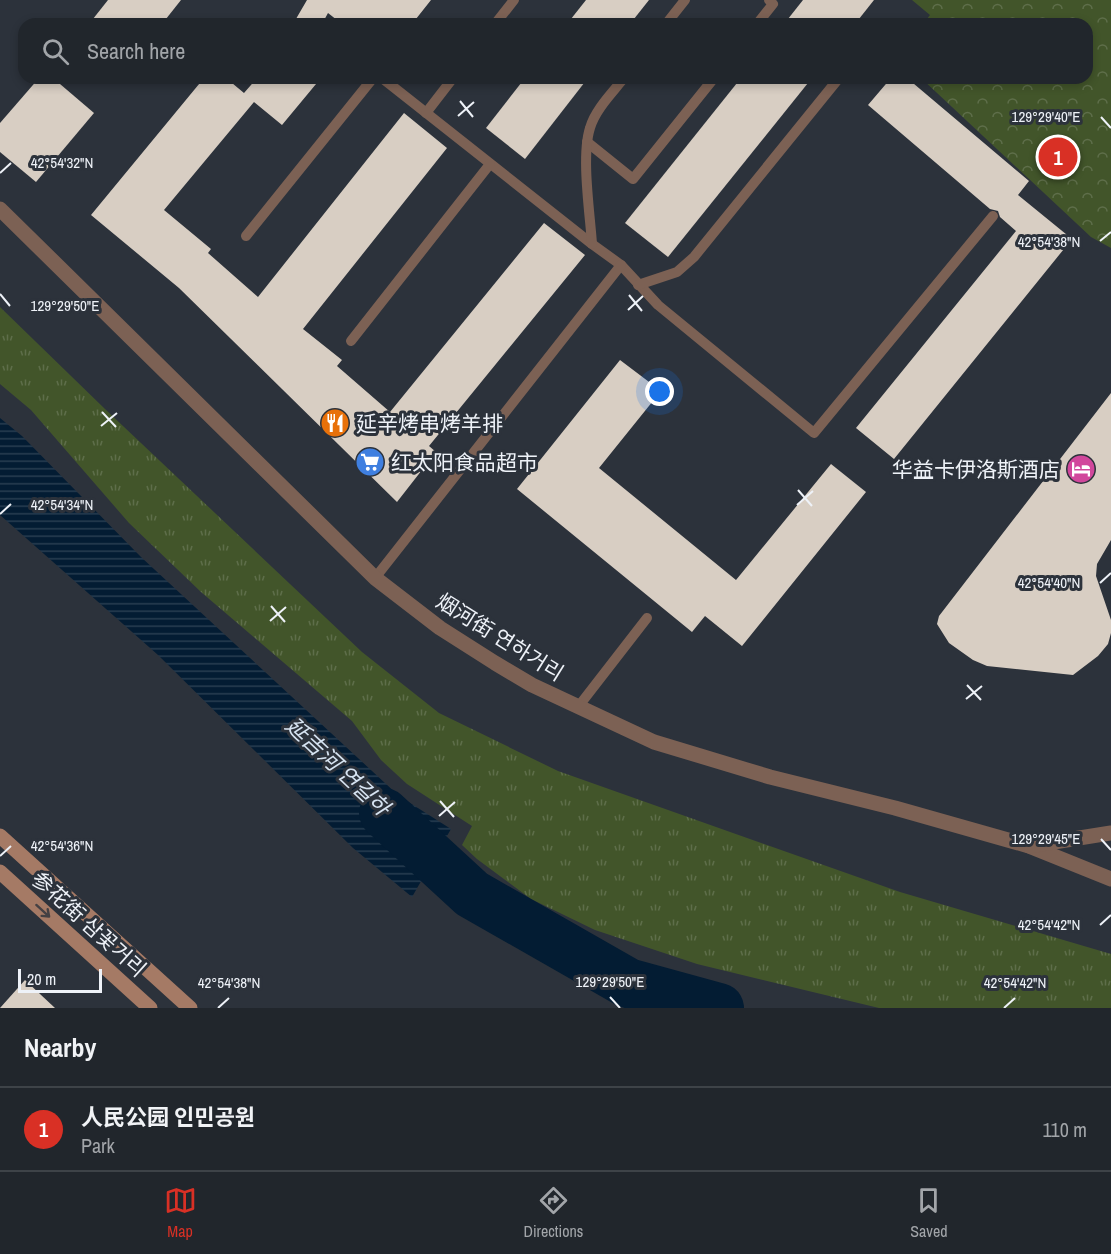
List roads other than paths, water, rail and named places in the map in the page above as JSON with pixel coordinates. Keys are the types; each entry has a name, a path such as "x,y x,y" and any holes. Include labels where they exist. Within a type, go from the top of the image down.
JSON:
{"main road":[{"name":"参花街 삼꽃거리","path":"0,836 190,1008"},
{"name":"参花街 삼꽃거리","path":"0,872 150,1008"}],"street":[{"name":"烟河街 연하거리","path":"0,209 375,578 440,628 495,663 532,685 654,742 770,777 895,808 1029,846 1111,879"},
{"path":"1029,846 1111,833"}],"lane":[{"path":"500,18 514,0"},
{"path":"671,18 685,0"},
{"path":"762,18 773,4 769,0"},
{"path":"246,236 368,84"},
{"path":"390,84 621,265 658,305 814,433 993,216"},
{"path":"426,113 448,84"},
{"path":"592,244 587,142 590,126 619,84"},
{"path":"587,142 633,179 709,84"},
{"path":"638,285 677,272 694,257 834,84"},
{"path":"351,340 490,164"},
{"path":"375,578 621,265"},
{"path":"578,707 646,618"}],"water":[{"path":"0,418 22,436 141,557 399,796 451,829 412,897 353,848 158,655 0,515"}],"waterway":[{"name":"延吉河 연길하","path":"384,813 472,894 628,983 719,1008"}],"place":[{"name":"人民公园 인민공원","path":"1058,157"},
{"name":"延辛烤串烤羊排","path":"335,423"},
{"name":"红太阳食品超市","path":"370,462"},
{"name":"华益卡伊洛斯酒店","path":"1081,469"}]}
